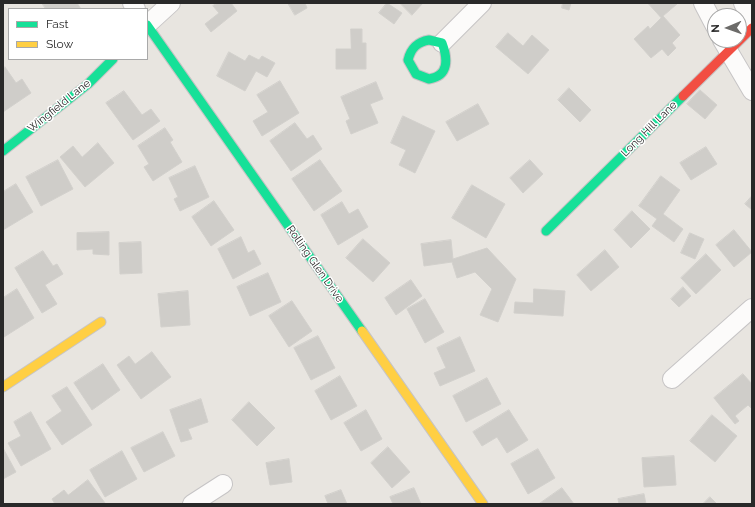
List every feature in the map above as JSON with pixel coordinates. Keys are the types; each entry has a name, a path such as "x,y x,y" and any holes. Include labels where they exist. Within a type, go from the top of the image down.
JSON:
{"street":[{"path":"148,24 171,3"},
{"path":"442,42 447,61 442,72 431,79 418,77 409,67 408,60 412,48 423,41 442,42 482,3"},
{"path":"742,3 752,20"},
{"name":"Rolling Glen Drive","path":"148,26 484,504"},
{"name":"Long Hill Lane","path":"546,231 723,48"},
{"path":"726,48 752,91"},
{"name":"Wingfield Lane","path":"3,151 88,84 112,60"},
{"path":"672,379 752,308"},
{"path":"3,387 101,322"},
{"path":"192,504 223,484"}],"building":[{"path":"42,3 77,3 80,8 45,8"},
{"path":"217,3 231,3 237,11 211,32 205,24 219,13 213,6"},
{"path":"288,3 305,3 307,8 295,15"},
{"path":"387,3 402,13 394,24 379,13"},
{"path":"400,3 423,3 412,15"},
{"path":"563,3 571,3 569,10 562,8"},
{"path":"648,3 677,4 663,16 680,35 672,43 676,48 668,56 662,49 651,58 634,39 648,26 650,29 661,18"},
{"path":"351,29 362,29 362,43 366,43 366,69 336,69 336,49 351,49"},
{"path":"508,33 523,46 532,35 549,50 528,74 496,47"},
{"path":"229,52 245,61 249,55 259,60 262,56 275,63 267,77 256,71 245,91 217,76"},
{"path":"5,67 16,83 22,79 31,93 3,112 3,69"},
{"path":"280,81 299,113 262,136 253,121 268,112 257,95"},
{"path":"376,82 383,99 370,104 378,123 351,134 346,121 350,119 341,97"},
{"path":"569,88 591,110 580,122 558,100"},
{"path":"700,90 717,105 705,119 687,104"},
{"path":"124,91 142,115 151,109 160,121 133,140 106,103"},
{"path":"478,104 489,124 457,141 446,122"},
{"path":"403,116 435,131 415,173 399,165 406,150 391,143"},
{"path":"295,123 307,139 313,135 322,149 291,171 270,141"},
{"path":"165,128 173,140 170,142 182,162 153,181 144,167 149,164 138,146"},
{"path":"98,143 114,163 85,187 60,157 73,146 82,157"},
{"path":"706,147 717,164 691,180 680,163"},
{"path":"58,160 73,189 41,206 26,177"},
{"path":"320,160 342,191 314,211 292,179"},
{"path":"530,160 543,174 523,193 510,178"},
{"path":"195,166 209,197 180,211 174,199 178,197 169,178"},
{"path":"661,176 680,190 663,214 683,229 674,242 652,226 657,219 639,206"},
{"path":"16,184 33,212 3,230 3,192"},
{"path":"472,185 505,204 486,238 452,218"},
{"path":"752,196 752,210 745,204"},
{"path":"214,201 234,230 211,246 192,217"},
{"path":"342,202 349,214 358,209 368,227 338,245 321,215"},
{"path":"632,211 650,229 631,248 614,230"},
{"path":"734,230 752,252 734,267 716,245"},
{"path":"109,232 109,255 93,254 93,249 77,250 77,233"},
{"path":"690,233 704,239 695,259 681,253"},
{"path":"241,237 248,253 254,250 261,264 233,279 218,249"},
{"path":"363,239 390,263 373,282 346,258"},
{"path":"451,240 453,259 487,248 516,279 498,322 480,315 492,289 475,272 457,278 452,262 424,266 421,244"},
{"path":"141,242 142,273 120,274 119,243"},
{"path":"605,250 619,267 591,291 577,275"},
{"path":"43,251 53,266 57,264 63,274 45,285 57,304 42,313 15,268"},
{"path":"706,254 721,270 696,294 681,278"},
{"path":"268,273 281,302 250,316 237,287"},
{"path":"411,280 422,296 396,315 385,298"},
{"path":"683,287 691,296 679,307 671,299"},
{"path":"17,289 34,318 4,337 3,298"},
{"path":"534,289 565,291 563,316 514,313 515,302 533,303"},
{"path":"188,291 190,325 161,327 158,294"},
{"path":"425,299 444,332 425,343 407,309"},
{"path":"292,301 312,331 289,347 269,316"},
{"path":"318,336 335,368 311,380 294,348"},
{"path":"460,337 475,371 440,386 434,373 446,368 437,348"},
{"path":"152,352 171,377 141,399 117,365 129,356 135,364"},
{"path":"103,364 120,390 92,410 74,383"},
{"path":"743,374 752,384 752,406 751,408 748,405 735,416 739,421 735,424 714,398"},
{"path":"340,376 357,406 331,420 315,391"},
{"path":"487,378 501,404 466,422 453,396"},
{"path":"67,387 92,425 62,445 46,422 62,411 52,396"},
{"path":"201,399 208,422 188,429 192,439 181,442 170,410"},
{"path":"249,402 275,428 257,446 232,420"},
{"path":"366,410 382,439 361,451 344,423"},
{"path":"509,410 528,440 507,453 497,437 482,446 473,432"},
{"path":"31,412 51,449 21,466 8,443 21,436 14,422"},
{"path":"712,415 737,436 715,462 690,441"},
{"path":"163,432 175,456 144,472 131,448"},
{"path":"388,447 410,472 392,488 371,463"},
{"path":"3,448 16,472 3,479"},
{"path":"538,449 555,478 528,494 511,464"},
{"path":"122,451 137,479 105,497 90,470"},
{"path":"674,456 676,485 644,487 642,458"},
{"path":"289,459 292,482 270,485 266,463"},
{"path":"88,480 105,503 104,504 55,504 52,499 64,490 68,495"},
{"path":"414,488 421,504 393,504 390,497"},
{"path":"562,488 574,504 539,504"},
{"path":"341,490 347,504 328,504 325,496"},
{"path":"644,494 646,504 619,504 618,499"},
{"path":"710,497 717,504 703,504"}],"traffic: fast":[{"path":"148,26 362,331"},
{"path":"429,40 442,43 446,61 443,71 436,77 429,79 416,74 408,60 415,46 421,42 429,40"},
{"path":"3,151 88,84 112,60"},
{"path":"546,231 683,96"}],"traffic: slow":[{"path":"3,387 101,322"},
{"path":"362,331 483,504"}],"traffic: jam":[{"path":"683,96 752,28"}]}
